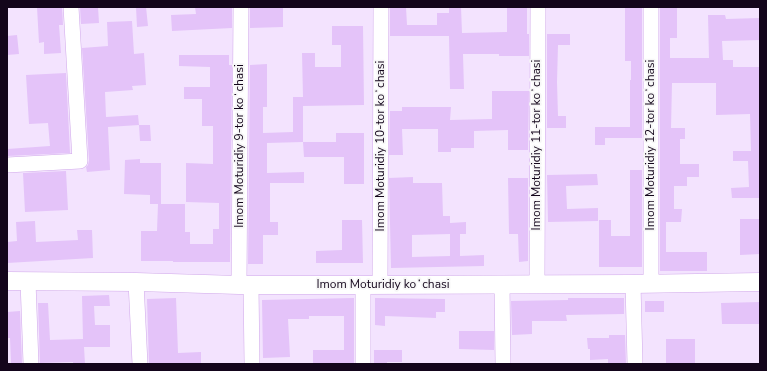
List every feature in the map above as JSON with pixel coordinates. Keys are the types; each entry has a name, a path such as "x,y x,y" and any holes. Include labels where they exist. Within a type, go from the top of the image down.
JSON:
{"street":[{"path":"7,165 80,161 71,7"},
{"name":"Imom Moturidiy 9-tor koʻchasi","path":"241,7 245,284 252,364"},
{"name":"Imom Moturidiy 10-tor koʻchasi","path":"363,364 372,285 381,7"},
{"name":"Imom Moturidiy 11-tor koʻchasi","path":"537,284 538,7"},
{"name":"Imom Moturidiy 12-tor koʻchasi","path":"651,7 651,283"},
{"name":"Imom Moturidiy koʻchasi","path":"7,281 372,285 760,282"},
{"path":"28,281 31,364"},
{"path":"136,282 140,364"},
{"path":"502,284 503,364"},
{"path":"633,284 635,364"}],"building":[{"path":"37,7 62,7 63,25 59,25 61,53 44,54 44,42 39,43"},
{"path":"80,7 98,7 99,23 81,24"},
{"path":"136,7 146,7 148,26 137,27"},
{"path":"195,7 232,7 232,28 172,31 171,15 196,14"},
{"path":"250,7 283,7 283,27 250,28"},
{"path":"390,7 406,7 407,25 437,25 437,13 449,13 449,7 461,7 462,33 507,32 507,7 527,7 529,56 463,54 464,89 450,89 449,36 390,36"},
{"path":"625,7 642,7 642,138 605,138 605,145 595,145 595,127 630,127 631,61 625,61"},
{"path":"660,8 677,8 677,38 670,38 670,58 709,58 708,15 725,15 726,19 760,18 760,40 722,41 723,60 733,60 733,67 760,67 760,198 732,198 731,188 749,187 748,161 733,161 733,151 751,151 750,114 716,115 716,83 672,83 671,128 685,128 685,139 680,139 680,164 699,164 699,177 687,177 687,186 674,186 674,209 682,209 681,222 666,222 666,252 707,252 707,271 660,271"},
{"path":"132,21 134,54 144,53 146,85 132,86 133,90 105,92 106,117 138,115 139,125 108,127 110,170 87,172 86,167 89,160 82,48 108,46 107,22"},
{"path":"332,26 363,26 364,105 303,106 303,142 267,143 267,173 304,172 304,183 270,183 270,222 278,222 278,235 263,235 263,264 248,264 250,65 267,64 267,107 263,107 263,133 293,132 293,97 303,97 302,53 315,53 315,67 341,67 341,45 332,45"},
{"path":"547,34 570,34 570,45 558,45 558,116 566,116 566,128 547,128"},
{"path":"17,35 19,54 7,55 7,36"},
{"path":"179,55 229,55 229,65 232,65 230,262 141,261 141,231 157,231 158,204 150,204 150,195 124,194 125,160 140,159 140,163 161,163 161,204 185,204 185,232 190,232 190,244 213,244 213,229 219,229 219,203 186,202 186,163 213,164 213,126 202,126 202,99 184,99 184,87 210,87 210,67 179,66"},
{"path":"66,73 70,153 7,156 7,149 50,146 48,123 29,124 26,75"},
{"path":"492,91 529,91 528,150 508,150 508,130 474,131 474,148 451,148 451,152 438,152 438,129 402,129 403,155 389,155 390,111 402,111 402,107 451,107 450,120 492,119"},
{"path":"139,125 150,125 151,141 140,141"},
{"path":"336,133 364,133 364,184 344,184 344,157 304,157 303,142 336,142"},
{"path":"630,170 642,170 642,267 599,267 599,220 611,220 611,236 630,236"},
{"path":"66,171 68,210 25,212 23,173"},
{"path":"597,174 598,185 566,186 567,209 598,208 598,221 548,222 547,175"},
{"path":"413,177 413,183 442,183 443,216 450,216 450,223 466,222 466,234 460,234 460,256 484,255 484,266 391,268 389,178","holes":["450,234 450,256 412,257 412,235"]},
{"path":"508,178 528,178 528,261 519,262 518,234 509,234"},
{"path":"740,219 760,219 760,254 740,255"},
{"path":"342,220 362,220 363,263 316,263 316,251 342,250"},
{"path":"35,221 36,242 78,240 77,230 92,230 93,258 7,263 7,242 17,241 16,222"},
{"path":"109,295 110,306 94,306 95,325 110,325 110,347 84,347 85,364 73,364 73,362 40,363 38,303 48,303 50,340 83,339 82,296"},
{"path":"176,298 178,353 201,352 201,364 149,364 147,299"},
{"path":"354,298 354,364 313,364 313,350 344,350 344,316 309,316 309,319 288,319 290,357 263,358 262,300"},
{"path":"375,298 445,299 445,312 436,312 436,318 385,316 385,326 375,325"},
{"path":"568,298 624,298 624,314 566,315 567,321 532,321 532,334 512,335 511,301 568,300"},
{"path":"645,301 664,301 664,312 645,312"},
{"path":"760,302 760,324 722,324 721,303"},
{"path":"20,311 22,363 11,363 10,338 7,338 7,312"},
{"path":"459,331 494,331 494,350 459,349"},
{"path":"609,335 625,335 626,364 608,364 608,359 590,360 590,349 588,349 587,338 609,338"},
{"path":"666,339 695,339 695,364 666,364"},
{"path":"374,350 402,350 402,362 374,364"}]}
